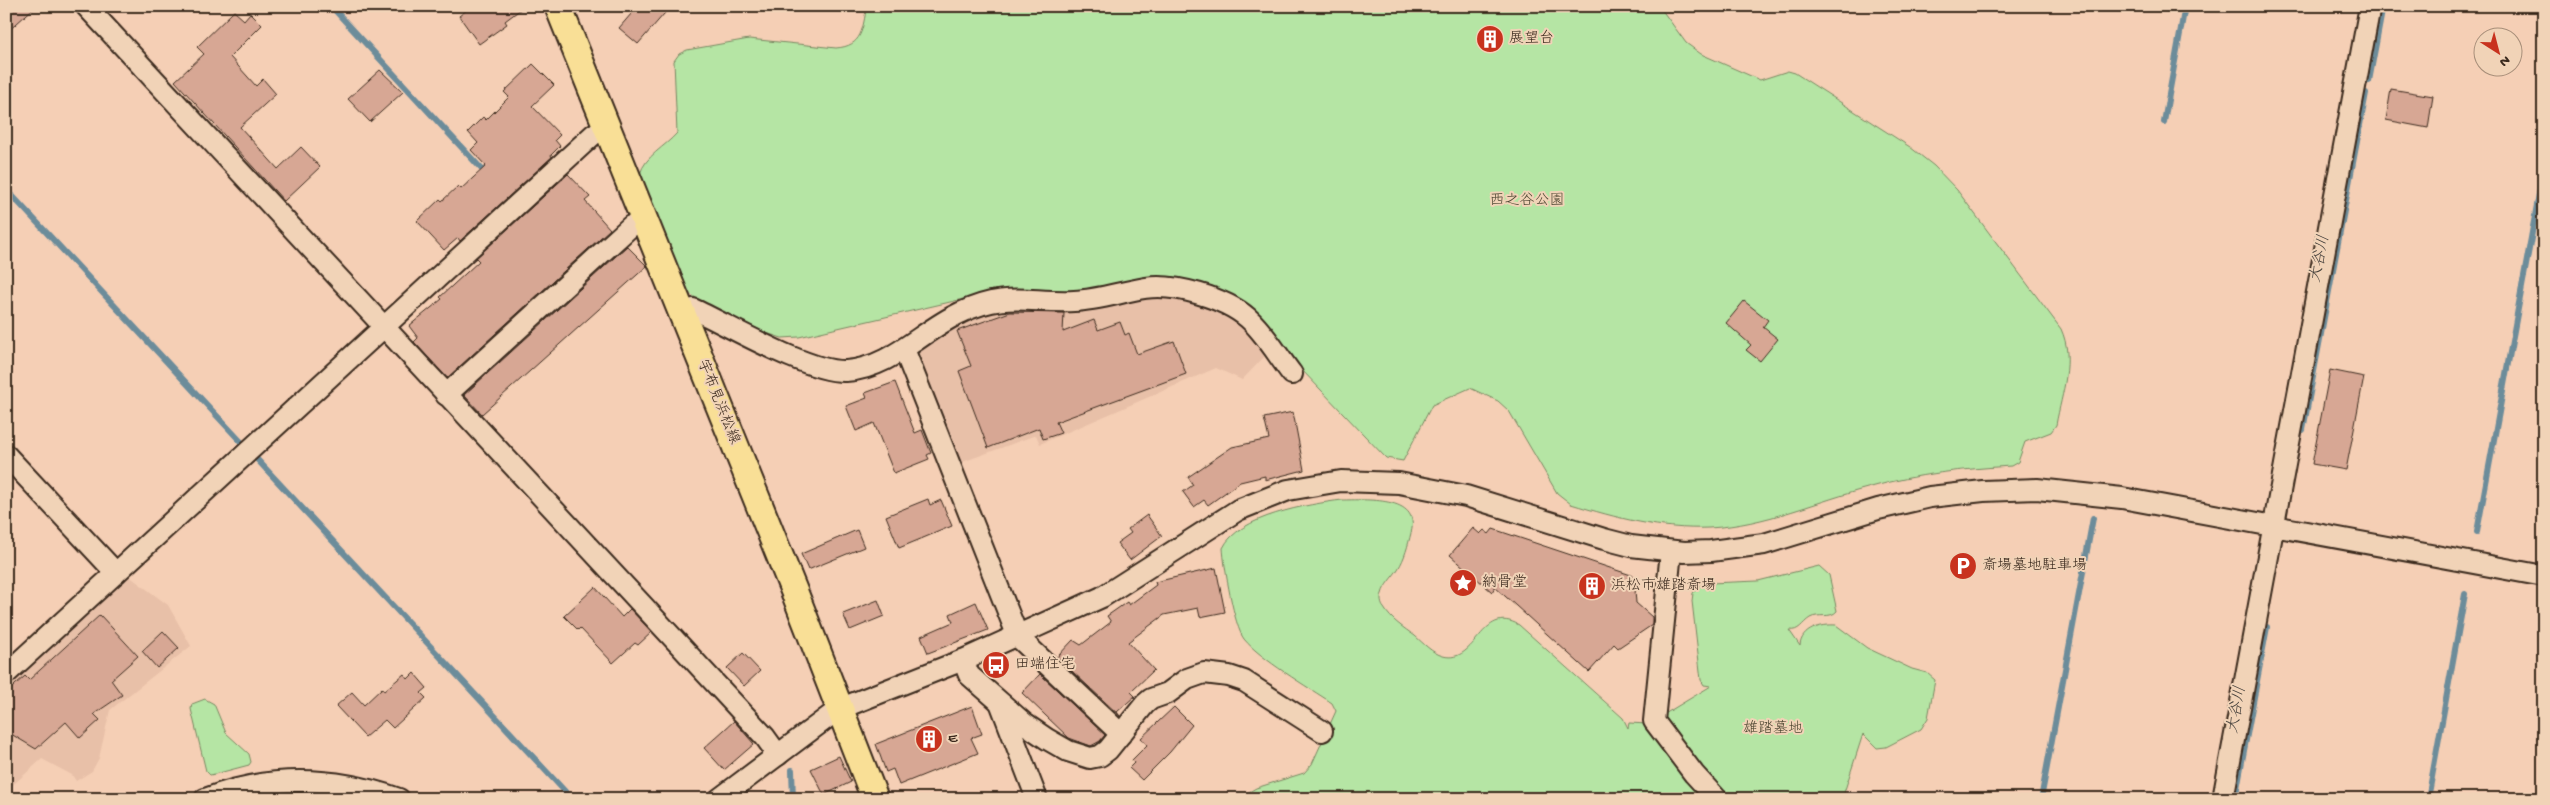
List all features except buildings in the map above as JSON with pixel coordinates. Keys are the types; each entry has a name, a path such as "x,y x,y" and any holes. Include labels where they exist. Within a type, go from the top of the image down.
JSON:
{"main road":[{"name":"宇布見浜松線","path":"558,6 875,799"}],"street":[{"path":"86,6 383,328 765,737 778,755"},
{"path":"2223,799 2370,6"},
{"path":"6,674 594,134 607,129"},
{"path":"446,395 631,226 644,220"},
{"path":"682,313 694,308 808,364 831,370 863,368 878,363 904,349 958,314 980,305 1026,298 1080,301 1163,286 1181,288 1198,294 1248,318 1292,374"},
{"path":"904,349 1018,637 1122,734"},
{"path":"6,454 116,573"},
{"path":"719,799 839,709 1018,637 1094,602 1125,584 1238,510 1288,490 1314,485 1350,481 1399,483 1466,496 1622,544 1671,551 1711,551 1746,547 1904,503 1957,494 2037,489 2122,498 2272,528 2544,576"},
{"path":"1671,551 1654,721 1694,774 1717,799"},
{"path":"963,660 969,675 1036,732 1079,756 1090,758 1100,756 1108,750 1151,699 1168,693 1187,679 1204,673 1229,676 1244,681 1322,731"},
{"path":"999,701 1037,799"},
{"path":"205,799 248,785 304,780 351,785 399,799"}],"shaded area":[{"path":"1163,296 1179,297 1231,318 1241,325 1266,355 1242,380 1216,368 1040,444 1036,435 957,464 914,354 962,323 982,314 1004,309"},
{"path":"125,573 168,605 191,646 110,710 99,758 92,771 76,781 72,775 42,759 6,791 6,682"}],"green space":[{"name":"西之谷公園","path":"867,6 1659,6 1686,43 1701,54 1760,80 1788,71 1795,73 1910,147 1934,166 1957,190 2061,329 2067,352 2067,364 2056,425 2051,432 2025,442 2018,462 2011,466 1923,475 1888,482 1791,512 1730,526 1709,528 1674,527 1639,522 1571,504 1557,493 1509,411 1498,401 1470,388 1432,405 1403,461 1386,458 1300,368 1202,285 1185,280 1156,278 1075,291 1002,290 799,337 782,338 766,333 700,301 689,293 681,280 640,174 646,162 677,133 674,61 679,54 687,50 749,39 836,48 845,47 852,44 860,35"},
{"name":"雄踏墓地","path":"1342,500 1389,502 1400,506 1408,512 1412,521 1407,547 1400,565 1383,591 1381,601 1383,607 1394,620 1428,648 1443,656 1454,656 1464,652 1487,628 1496,622 1506,620 1519,625 1623,718 1628,728 1629,723 1648,724 1711,686 1704,685 1701,680 1692,601 1693,593 1700,585 1758,581 1819,566 1829,575 1837,611 1831,615 1810,618 1795,630 1789,630 1800,646 1804,635 1813,629 1824,625 1836,625 1867,648 1912,669 1927,673 1935,680 1928,718 1921,729 1886,747 1877,748 1863,734 1842,799 1237,799 1256,788 1304,773 1312,764 1336,711 1332,703 1273,664 1244,639 1233,609 1223,548 1231,537 1259,520 1294,509"},
{"path":"205,699 214,704 226,733 249,754 251,762 249,765 210,775 206,771 191,709 192,704"}],"waterway":[{"path":"331,6 488,176"},
{"path":"2164,122 2185,6"},
{"name":"大谷川","path":"2369,81 2383,6"},
{"name":"大谷川","path":"2303,430 2366,93"},
{"path":"2477,532 2544,167"},
{"path":"6,189 245,446"},
{"path":"253,455 572,799"},
{"path":"2041,799 2093,518"},
{"path":"2428,799 2465,594"},
{"name":"大谷川","path":"2235,799 2267,627"},
{"path":"792,770 793,799"}],"place":[{"name":"展望台","path":"1490,39"},
{"name":"斎場墓地駐車場","path":"1963,566"},
{"name":"納骨堂","path":"1463,583"},
{"name":"浜松市雄踏斎場","path":"1592,586"},
{"name":"田端住宅","path":"996,665"},
{"name":"E","path":"929,739"}]}
